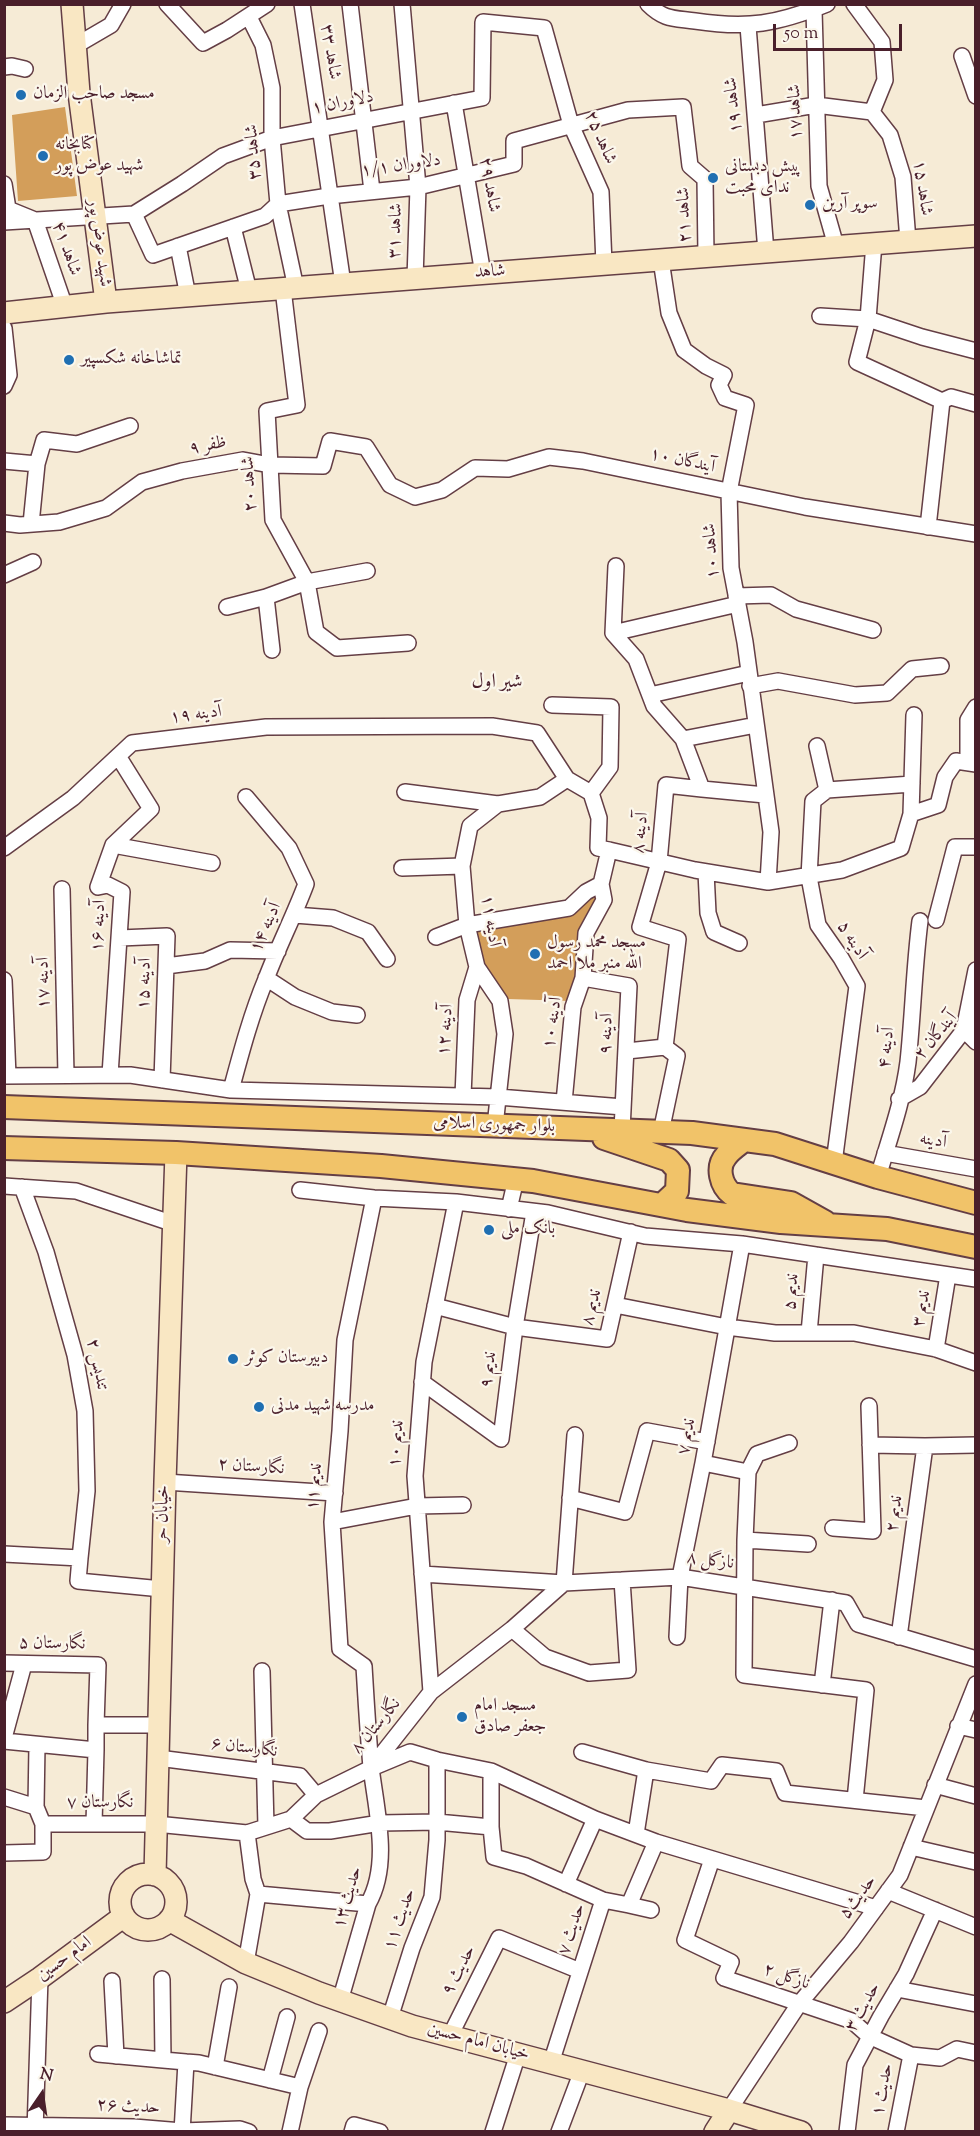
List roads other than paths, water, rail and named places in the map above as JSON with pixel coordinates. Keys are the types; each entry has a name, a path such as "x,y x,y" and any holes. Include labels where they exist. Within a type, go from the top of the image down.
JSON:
{"main road":[{"name":"شهید عوض پور","path":"72,4 94,216 106,302"},
{"name":"شاهد","path":"4,313 106,302 975,236"},
{"name":"بلوار جمهوری اسلامی","path":"4,1107 692,1133 775,1144 878,1178 975,1203"},
{"path":"573,1129 644,1150 669,1160 678,1170 677,1191 662,1205"},
{"path":"744,1140 726,1155 722,1162 722,1180 726,1190 732,1194 791,1203 832,1226"},
{"path":"4,1148 177,1153 381,1166 516,1179 662,1205 781,1222 886,1229 975,1247"},
{"name":"خیابان حر","path":"155,1875 165,1482 177,1153"},
{"path":"139,1875 155,1875 164,1878 170,1885 175,1893 176,1903 169,1920 154,1929 137,1927 124,1916 120,1900 125,1885 139,1875"},
{"name":"امام حسین","path":"4,2002 124,1916"},
{"name":"خیابان امام حسین","path":"169,1920 246,1963 340,2001 390,2018 729,2110 801,2132"},
{"path":"715,2132 729,2110"}],"street":[{"path":"75,46 111,25 123,4"},
{"path":"167,4 203,43 267,4"},
{"name":"شاهد ۳۳","path":"302,4 343,284"},
{"name":"شاهد ۳۱","path":"350,4 372,191"},
{"name":"شاهد ۳۱","path":"402,4 418,187 415,279"},
{"path":"648,4 660,16 712,24 748,26 794,17 820,7"},
{"path":"756,115 816,105 872,112 885,80 882,42 855,4"},
{"name":"شاهد ۱۷","path":"820,7 816,105 819,186 836,246"},
{"name":"شاهد ۳۵","path":"249,16 263,45 272,88 272,138 289,288"},
{"name":"دلاوران ۱","path":"4,222 134,214 223,156 272,138 482,98 483,22 544,28"},
{"name":"شاهد ۱۹","path":"748,26 766,252"},
{"name":"شاهد ۲۵","path":"544,28 571,125 601,192 604,264"},
{"path":"962,56 975,96"},
{"path":"4,68 12,66 25,69"},
{"name":"شاهد ۲۹","path":"454,103 483,274"},
{"name":"دلاوران ۱/۱","path":"134,214 153,255 265,216 278,204 418,187 466,176 514,164 514,141 628,110 683,107"},
{"name":"شاهد ۲۱","path":"683,107 690,166 705,178 706,256"},
{"name":"شاهد ۱۵","path":"872,112 890,135 903,177 908,241"},
{"name":"شاهد ۴۱","path":"4,184 8,209 35,220 65,307"},
{"path":"233,227 249,291"},
{"path":"874,243 868,319 857,363 942,401 951,397 975,404"},
{"path":"178,246 188,296"},
{"name":"شاهد ۱۰","path":"661,260 669,313 684,350 706,366 724,375 719,385 725,398 746,405 729,492 731,568 750,679 771,832 768,882"},
{"name":"شاهد ۲۰","path":"289,288 297,405 267,411 273,520 307,582 316,632 337,648 408,643"},
{"path":"820,316 868,319 975,351"},
{"path":"4,328 9,375 4,386"},
{"path":"928,527 942,401"},
{"path":"31,524 37,464 44,440 77,444 130,426"},
{"name":"ظفر ۹","path":"4,523 20,525 59,522 106,508 142,482 182,471 243,460 270,465 323,466 330,441 366,447 390,485"},
{"name":"آیندگان ۱۰","path":"390,485 415,497 442,490 475,468 508,469 549,457 583,461 805,507 975,534"},
{"path":"4,461 37,464"},
{"path":"4,575 33,562"},
{"path":"615,566 613,633 636,659 654,706 683,739 702,789 765,795"},
{"path":"227,607 266,597 307,582 367,571"},
{"path":"613,633 737,600 771,595 796,609 873,630"},
{"path":"266,597 272,650"},
{"path":"650,695 750,679 778,681 855,695 887,693 912,669 941,666"},
{"path":"552,705 611,707 610,767 591,793"},
{"path":"911,814 938,805 945,777 956,761 972,764 968,720 975,707"},
{"path":"567,778 591,793 599,818 598,848 706,872 768,882 809,876 842,870 901,848 911,814 914,715"},
{"path":"683,739 756,725"},
{"name":"آدینه ۱۹","path":"4,848 73,798 132,743 266,728 492,726 537,733 567,778"},
{"path":"817,746 827,790 912,784"},
{"name":"آدینه ۱۶","path":"110,1075 122,892 108,885 98,887 113,845 151,809 118,756"},
{"name":"آدینه ۱۱","path":"495,1126 505,1034 500,1001 477,967 467,925 462,866 470,826 498,804 540,797 567,778"},
{"name":"آدینه ۸","path":"661,1132 677,1056 665,1047 678,939 640,927 659,862 666,785 702,789"},
{"name":"آدینه ۵","path":"827,790 813,801 809,876 818,925 857,986 834,1163"},
{"path":"405,792 498,804"},
{"name":"آدینه ۱۴","path":"231,1090 266,978 295,915 306,884 289,848 246,797"},
{"path":"113,845 213,862"},
{"path":"936,920 955,847 975,848"},
{"name":"آدینه ۱۰","path":"564,1102 573,1007 583,978 586,933 604,900 601,884 609,850"},
{"path":"402,868 462,866"},
{"path":"706,872 708,913 714,932 739,943"},
{"path":"436,937 467,925 568,908 586,892 601,884"},
{"name":"آدینه ۱۷","path":"62,889 66,1075"},
{"path":"295,915 333,918 368,932 387,959"},
{"name":"آدینه ۴","path":"878,1178 908,1064 920,921"},
{"name":"آدینه ۱۵","path":"120,938 167,936 162,1080"},
{"path":"166,966 205,961 230,950 278,951"},
{"name":"آدینه ۱۲","path":"463,1096 467,1000 477,967"},
{"path":"975,970 970,1026 975,1042"},
{"path":"266,978 295,996 332,1012 357,1015"},
{"name":"آدینه ۹","path":"583,978 629,986 622,1130"},
{"path":"4,980 6,1076 130,1075 231,1090 498,1097 623,1107"},
{"name":"آیندگان ۲","path":"899,1099 920,1087 970,1026"},
{"path":"627,1051 665,1047"},
{"name":"آدینه","path":"885,1154 975,1168"},
{"path":"509,1209 516,1179"},
{"path":"4,1186 76,1191 174,1224"},
{"name":"تندیس ۲","path":"22,1187 46,1252 75,1355 85,1411 87,1491 78,1581 162,1589"},
{"path":"300,1190 374,1198 456,1202 534,1212 645,1236 742,1244 975,1279"},
{"name":"ندیم ۱۱","path":"371,1768 364,1665 340,1649 332,1522 345,1340 374,1198"},
{"name":"ندیم ۱۰","path":"431,1692 415,1476 424,1362 456,1202"},
{"name":"ندیم ۹","path":"422,1382 501,1439 515,1327 534,1212"},
{"name":"ندیم ۸","path":"515,1327 607,1339 631,1232"},
{"name":"ندیم ۷","path":"677,1637 680,1577 703,1464 742,1244"},
{"name":"ندیم ۵","path":"809,1333 816,1255"},
{"name":"ندیم ۳","path":"936,1349 948,1275"},
{"path":"615,1305 727,1327 775,1333 854,1333 936,1349 975,1363"},
{"path":"435,1306 515,1327"},
{"path":"833,1528 873,1531 869,1406"},
{"path":"570,1498 625,1512 647,1431 707,1442"},
{"path":"564,1583 575,1435"},
{"path":"789,1443 757,1454 748,1472 744,1675 866,1690 855,1800"},
{"path":"870,1445 975,1445"},
{"name":"ندیم ۲","path":"899,1637 925,1446"},
{"path":"703,1464 748,1472"},
{"name":"نگارستان ۲","path":"165,1482 335,1492"},
{"path":"332,1522 417,1506 462,1505"},
{"path":"745,1540 808,1544"},
{"path":"4,1554 80,1558"},
{"name":"نازگل ۸","path":"422,1574 564,1583 680,1577 832,1600 846,1603 858,1624 975,1659"},
{"path":"512,1629 545,1657 589,1673 628,1670 622,1580"},
{"name":"نگارستان ۸","path":"156,1824 247,1833 291,1819 316,1795 371,1768 431,1692 512,1629 564,1583"},
{"path":"822,1685 832,1600"},
{"name":"نگارستان ۵","path":"4,1663 98,1665 96,1725"},
{"path":"24,1664 4,1740 96,1750"},
{"path":"262,1671 266,1827"},
{"name":"حدیث۵","path":"729,2110 799,2004 851,1942 900,1875 975,1684"},
{"path":"94,1824 96,1725 159,1725"},
{"path":"958,1726 975,1730"},
{"path":"4,1797 36,1807 37,1744"},
{"path":"371,1768 410,1752 437,1760 490,1770 596,1819 656,1842 876,1908"},
{"path":"582,1752 646,1770 711,1781 722,1765 776,1771 785,1792 926,1808"},
{"name":"نگارستان ۶","path":"158,1758 300,1776 316,1795"},
{"name":"حدیث ۱۱","path":"390,2018 412,1948 432,1897 437,1822 437,1760"},
{"name":"حدیث ۱۳","path":"340,2001 379,1870 380,1823 371,1768"},
{"path":"490,1770 494,1857 526,1866 603,1900"},
{"path":"636,1834 646,1770"},
{"path":"935,1785 975,1796"},
{"name":"نگارستان ۷","path":"4,1853 43,1852 43,1824 36,1807"},
{"path":"291,1819 307,1831 330,1831 380,1823 437,1822 492,1827"},
{"path":"566,1884 596,1819"},
{"name":"نگارستان ۷","path":"43,1824 156,1824"},
{"path":"246,1963 258,1894 253,1879 247,1833"},
{"path":"629,1905 656,1842"},
{"path":"911,1847 975,1863"},
{"name":"نازگل ۲","path":"712,1858 685,1940 731,1962 724,1978 852,2021 869,2036 910,2055 940,2058 957,2049 975,2053"},
{"path":"888,1892 975,1927"},
{"path":"258,1894 368,1904"},
{"name":"حدیث ۷","path":"551,2062 603,1900 651,1910"},
{"name":"حدیث ۳","path":"847,2132 855,2065 869,2036 906,1974 935,1910"},
{"name":"حدیث ۹","path":"450,2036 499,1938 580,1971"},
{"path":"35,2128 40,1978"},
{"path":"162,1978 163,2060"},
{"path":"112,1981 116,2056"},
{"path":"215,2067 229,1987"},
{"path":"897,1989 975,2004"},
{"path":"270,2080 287,2017"},
{"path":"290,2132 300,2087 319,2031"},
{"path":"98,2054 186,2062 300,2087"},
{"path":"493,2132 518,2054"},
{"name":"حدیث ۱","path":"896,2132 910,2055"},
{"path":"182,2131 186,2062"},
{"path":"559,2132 582,2071"},
{"name":"حدیث ۲۶","path":"4,2125 35,2128 134,2127 182,2131 240,2129 249,2132"},
{"path":"352,2132 354,2125 380,2132"}],"place":[{"name":"مسجد صاحب الزمان","path":"21,95"},
{"name":"کتابخانه شهید عوض پور","path":"43,156"},
{"name":"پیش دبستانی ندای محبت","path":"713,178"},
{"name":"سوپر آرین","path":"810,205"},
{"name":"تماشاخانه شکسپیر","path":"69,360"},
{"name":"مسجد محمد رسول الله منبر ملا احمد","path":"535,954"},
{"name":"بانک ملی","path":"489,1230"},
{"name":"دبیرستان کوثر","path":"233,1359"},
{"name":"مدرسه شهید مدنی","path":"259,1407"},
{"name":"مسجد امام جعفر صادق","path":"462,1717"}],"district":[{"name":"شیر اول","path":"497,684"}]}
